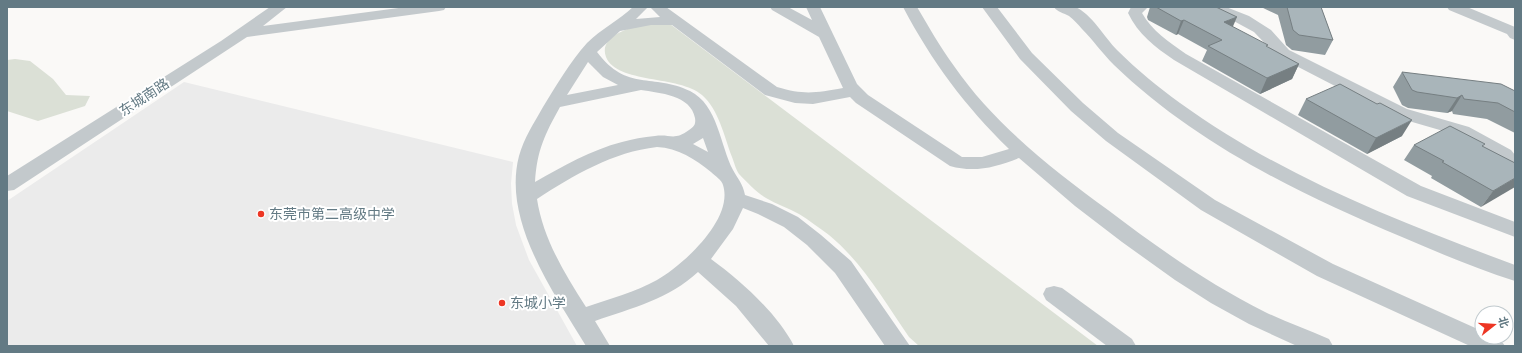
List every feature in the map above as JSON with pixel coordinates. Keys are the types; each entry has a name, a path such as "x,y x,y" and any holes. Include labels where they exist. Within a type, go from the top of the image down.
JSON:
{"street":[{"name":"东城南路","path":"7,174 266,7"},
{"name":"东城南路","path":"7,185 242,34 280,7"},
{"path":"222,35 242,34 439,7"},
{"path":"598,346 544,255 530,222 525,179 527,162 543,121 562,88 602,37 631,18 641,7"},
{"path":"657,7 771,91 795,98 814,99 854,91"},
{"path":"777,7 827,35"},
{"path":"813,7 854,91 862,99 957,162 969,165 984,164 1022,151"},
{"path":"910,7 920,28 937,55 959,85 987,117 1022,151 1074,196 1194,283 1258,318 1321,346"},
{"path":"989,7 1026,56 1077,107 1112,137 1208,205 1325,270 1493,346"},
{"path":"1137,7 1135,13 1138,21 1144,29 1180,57 1414,191 1515,230"},
{"path":"1211,7 1224,10 1253,25 1271,39 1274,46 1283,53 1401,113 1457,129 1487,144 1504,154 1515,167"},
{"path":"1454,7 1512,31 1515,35"},
{"path":"1067,8 1080,19 1111,53 1142,82 1183,113 1221,138 1269,166 1329,197 1385,222 1515,273"},
{"path":"616,28 639,22 676,21"},
{"path":"580,317 646,294 673,281 699,261 715,241 736,199 733,185 725,174 704,117 699,107 691,99 678,92 623,80 612,76 601,68 589,52"},
{"path":"553,103 644,85"},
{"path":"676,144 698,133 704,126 704,117"},
{"path":"527,196 553,178 585,163 629,146 659,141 676,144 693,150 725,174"},
{"path":"736,199 765,209 790,222 814,240 843,267 898,346"},
{"path":"1515,214 1515,223"},
{"path":"699,261 712,270 741,296 769,328 782,346"},
{"path":"1054,294 1124,346"}],"shaded area":[{"path":"645,24 670,24 1098,346 919,346 909,337 872,283 852,257 841,246 803,216 763,196 739,174 717,116 708,101 702,95 679,84 635,76 622,72 612,66 606,57 605,50 607,43 611,38 624,30"},
{"path":"15,59 30,61 53,79 66,95 90,96 85,106 38,121 7,111 7,60"},
{"name":"东莞市第二高级中学","path":"184,82 513,162 511,183 512,204 516,225 529,260 577,346 7,346 7,201"}],"building":[{"path":"1156,7 1216,7 1237,17 1224,22 1268,45 1266,46 1299,64 1267,78 1208,46 1222,40 1184,20 1181,21"},
{"path":"1287,7 1321,7 1333,40 1299,35 1293,30"},
{"path":"1402,72 1501,84 1515,91 1515,112 1498,103 1464,99 1462,95 1457,98 1417,92 1412,90"},
{"path":"1340,84 1377,104 1380,103 1412,120 1376,138 1306,99"},
{"path":"1450,126 1485,144 1482,146 1515,163 1515,178 1493,191 1442,162 1444,161 1414,145"}],"place":[{"name":"东莞市第二高级中学","path":"261,214"},
{"name":"东城小学","path":"502,303"}]}
